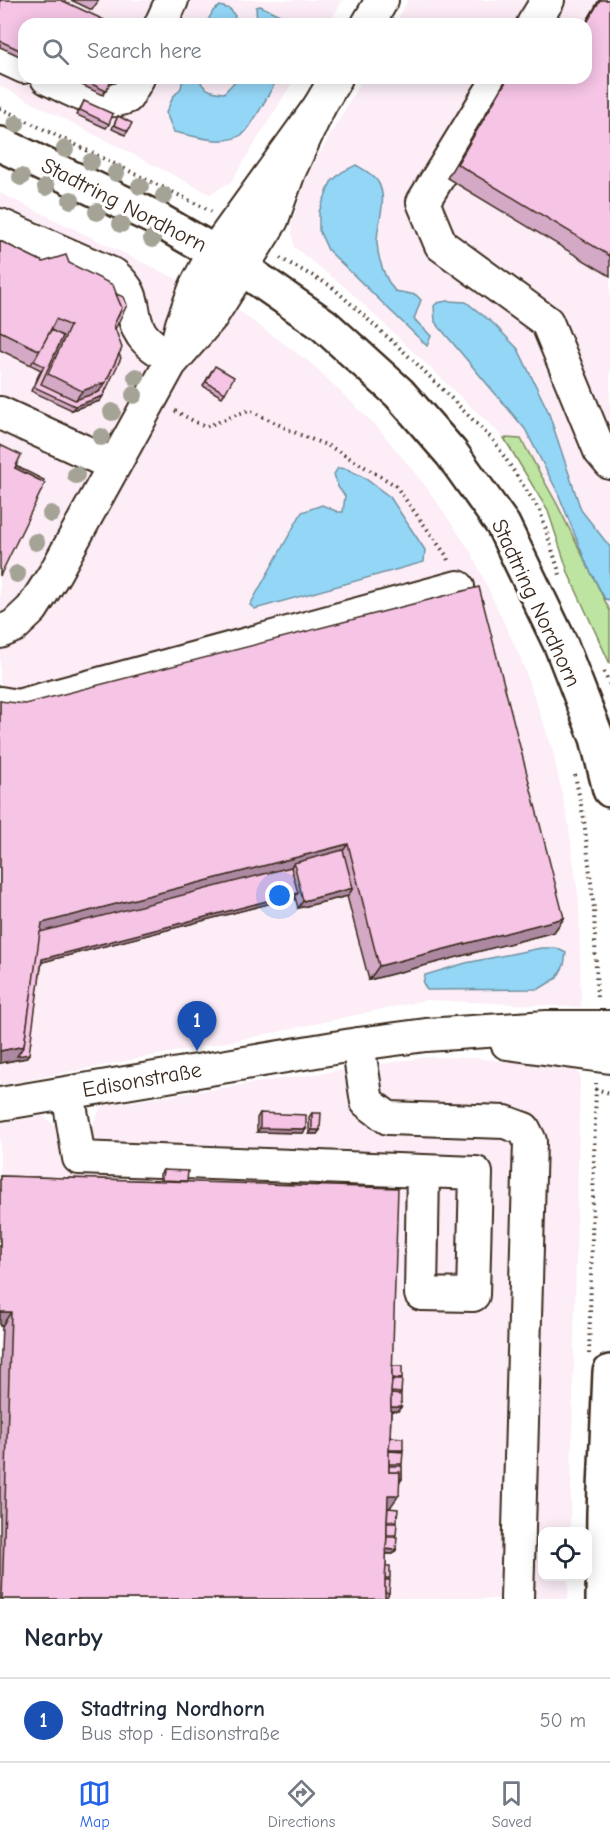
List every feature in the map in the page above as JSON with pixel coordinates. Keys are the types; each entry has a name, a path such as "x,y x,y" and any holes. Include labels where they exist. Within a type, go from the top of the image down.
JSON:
{"main road":[{"name":"Stadtring Nordhorn","path":"0,144 153,217 229,259 324,325 399,393 452,454 502,525 561,645 597,738 610,790"},
{"path":"600,1368 604,1512 603,1599"}],"street":[{"path":"164,18 172,0"},
{"path":"372,18 382,0"},
{"path":"537,18 548,0"},
{"path":"0,56 18,64"},
{"path":"60,84 91,99 115,102 127,97 135,84"},
{"path":"229,259 332,84"},
{"path":"495,84 423,202 441,245 547,322 600,451 610,463"},
{"path":"0,225 114,275 125,284 132,298 141,333 149,343 173,359"},
{"name":"Stadtring Nordhorn","path":"0,632 14,626 32,609 56,573 173,359 182,324 196,286 229,259"},
{"path":"0,413 114,465"},
{"path":"0,703 18,706 458,587"},
{"name":"Edisonstraße","path":"0,1104 358,1044 426,1035 547,1027 610,1027"},
{"name":"Edisonstraße","path":"426,1035 610,1057"},
{"path":"358,1044 367,1102 388,1118 505,1122 524,1129 530,1141 517,1599"},
{"path":"68,1093 79,1158 423,1172"}],"path":[{"path":"0,108 203,207"},
{"path":"278,257 291,263"},
{"path":"150,399 205,427 249,410 331,447 395,484 446,555 458,587"},
{"path":"573,766 584,820 594,909 597,995"},
{"path":"600,1368 595,1088 610,1093"}],"shaded area":[{"path":"0,0 343,0 332,18 18,18 18,84 291,84 231,182 210,194 0,86"},
{"path":"408,0 610,0 610,611 557,504 521,439 504,438 346,288 294,247 291,225 309,172 360,84 592,84 592,18 398,18"},
{"path":"0,193 232,306 312,364 379,429 427,488 471,552 521,659 552,748 568,821 579,902 581,1007 426,1000 253,1037 0,1085"},
{"path":"427,1057 476,1058 573,1069 580,1075 570,1527 538,1527 538,1581 568,1581 568,1599 0,1599 0,1123 43,1116 63,1132 90,1129 102,1106"}],"green space":[{"path":"504,438 521,439 557,504 610,611 610,664 569,575 548,511"}],"water":[{"path":"220,6 230,9 235,16 234,18 209,18 213,11"},
{"path":"260,6 287,18 257,18 256,7"},
{"path":"182,84 202,84 208,90 224,93 232,84 275,84 247,131 227,140 200,138 174,132 166,113 173,97"},
{"path":"356,165 374,177 381,189 382,204 377,236 380,262 395,291 416,295 421,300 414,319 431,336 427,346 328,250 319,230 319,212 331,182 342,172"},
{"path":"447,301 466,302 494,324 518,349 548,411 581,510 610,547 610,600 605,599 587,565 558,493 525,429 435,322 434,306"},
{"path":"338,468 347,469 363,477 390,497 425,550 424,562 255,609 250,605 302,512 322,505 343,512 345,496 338,487 334,474"},
{"path":"541,948 556,948 566,953 564,965 557,978 539,989 427,990 423,983 425,975 466,963"}],"building":[{"path":"0,0 61,0 100,18 18,18 18,49 0,41"},
{"path":"600,0 610,0 610,256 457,164 504,84 592,84 592,18 590,18"},
{"path":"91,84 109,84 106,91"},
{"path":"84,101 113,114 109,124 80,110"},
{"path":"118,116 132,123 128,131 114,125"},
{"path":"0,241 43,262 66,255 69,263 113,285 122,308 114,325 122,348 106,382 82,391 48,374 70,326 56,319 40,351 0,331"},
{"path":"116,294 124,297 127,305 115,329 114,325 122,308"},
{"path":"51,330 63,336 41,384 75,400 99,392 119,354 121,358 103,396 75,406 34,387 44,366 34,361"},
{"path":"215,366 234,377 225,393 206,382"},
{"path":"0,445 21,455 15,468 45,483 0,576"},
{"path":"16,466 44,480 43,482 15,468"},
{"path":"479,587 564,918 379,966 348,844 42,923 24,1046 0,1051 0,701 25,704"},
{"path":"343,850 353,888 303,901 294,863"},
{"path":"291,867 298,893 42,959 29,1054 17,1056 24,1046 40,932"},
{"path":"260,1113 306,1115 306,1129 260,1128"},
{"path":"312,1113 321,1113 320,1130 312,1130"},
{"path":"163,1170 188,1171 187,1181 162,1180"},
{"path":"0,1176 398,1188 389,1472 400,1472 399,1495 388,1495 385,1599 2,1599 11,1312 0,1312"},
{"path":"392,1366 402,1366 402,1379 392,1378"},
{"path":"392,1380 402,1380 401,1393 391,1392"},
{"path":"391,1394 401,1395 401,1407 391,1407"},
{"path":"390,1437 403,1438 403,1450 389,1450"},
{"path":"389,1451 403,1452 402,1464 389,1464"},
{"path":"389,1466 402,1466 402,1479 400,1479 400,1472 389,1472"},
{"path":"388,1508 398,1509 397,1521 387,1521"},
{"path":"387,1523 397,1523 396,1535 387,1535"},
{"path":"387,1537 397,1537 396,1550 386,1549"},
{"path":"386,1566 390,1566 390,1578 385,1578"},
{"path":"385,1580 390,1580 389,1593 385,1592"}],"place":[{"name":"Stadtring Nordhorn","path":"197,1051"}]}
